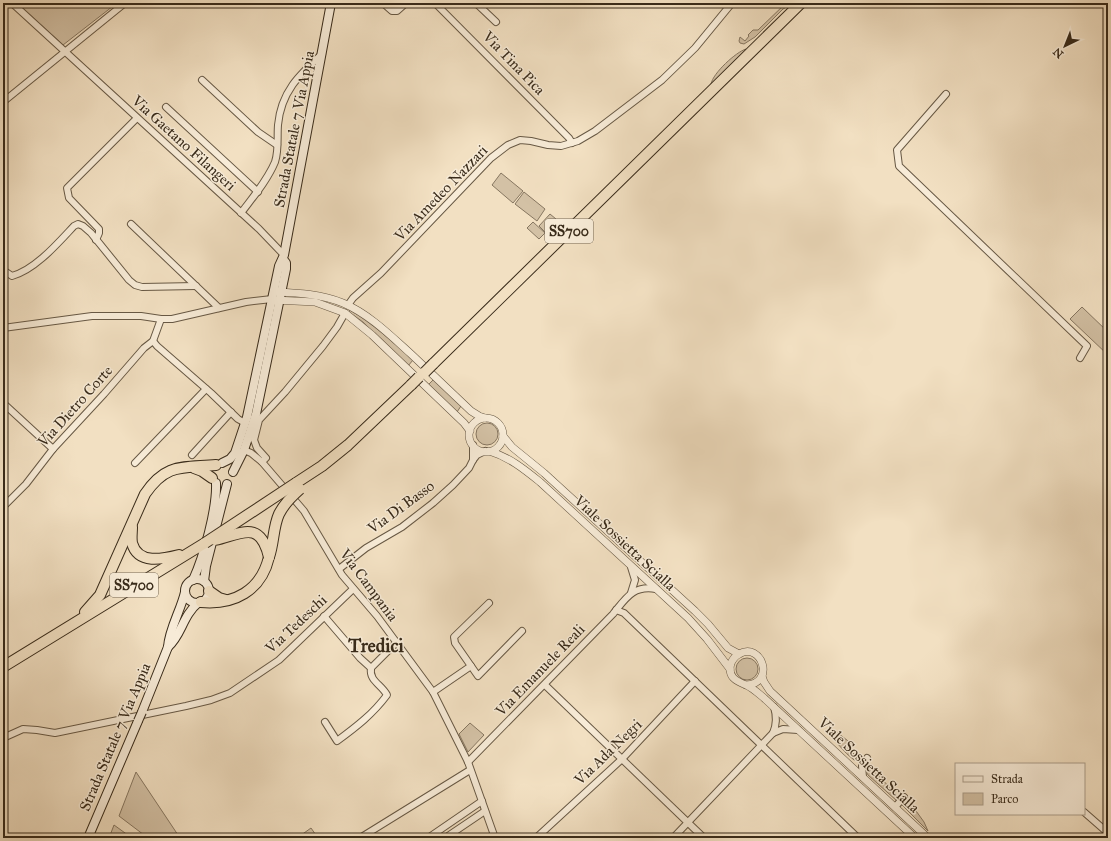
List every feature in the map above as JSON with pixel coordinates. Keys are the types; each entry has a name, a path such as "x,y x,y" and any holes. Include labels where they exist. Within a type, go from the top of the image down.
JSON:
{"highway":[{"name":"SS700","path":"3,667 298,486 348,445 422,375 801,3"},
{"name":"SS700","path":"189,552 162,559 153,560 146,558 134,547 132,541 133,521 145,494 151,485 164,472 186,467 219,464"},
{"path":"186,467 202,471 214,481"},
{"path":"200,602 211,603 228,601 237,598 246,593 259,581 267,566 280,513 298,486"},
{"path":"80,619 100,595 133,521"},
{"name":"SS700","path":"205,542 246,531 255,534 262,539 267,548 269,557"},
{"path":"209,592 228,601"}],"main road":[{"name":"Strada Statale 7 Via Appia","path":"204,581 206,566 226,484 232,479 233,472 244,450 257,408 277,296 279,266 284,257 332,3"},
{"name":"Strada Statale 7 Via Appia","path":"88,838 168,647 168,640 180,610 187,584 193,580 200,564 215,507 216,494 212,470 219,464 230,459 235,453 245,423 277,296"},
{"path":"219,464 229,466 233,472"},
{"path":"214,481 223,485 226,484"},
{"path":"193,580 198,579 204,581 207,584 209,592"},
{"path":"185,592 190,600 200,602"},
{"name":"Strada Statale 7 Via Appia","path":"168,647 174,642 184,619 193,607 207,598 209,592"}],"street":[{"name":"Via Gaetano Filangeri","path":"12,3 241,213 284,257"},
{"path":"3,102 125,3"},
{"path":"383,3 392,11 397,11 406,3"},
{"name":"Via Tina Pica","path":"436,3 572,143"},
{"path":"476,3 496,22"},
{"name":"Via Amedeo Nazzari","path":"348,305 353,298 381,273 491,158 508,145 520,140 531,141 548,146 561,146 578,141 595,131 662,80 695,48 732,3"},
{"path":"241,213 258,192 275,162 277,154 279,118 285,95 299,77 322,53"},
{"path":"202,80 258,132 277,145"},
{"path":"946,94 897,150 899,166 1087,346 1080,358"},
{"path":"166,107 258,192"},
{"path":"97,242 99,229 69,198 67,188 137,118"},
{"path":"4,273 12,276 20,274 48,253 74,226 78,224 83,226 135,285 142,287 196,286"},
{"path":"131,224 219,308"},
{"name":"Viale Sossietta Scialla","path":"277,296 314,295 327,297 348,305 362,313 379,326 471,411 479,416 497,422 501,427 503,436 512,447 544,473 695,611 728,648 739,654 749,652 758,656 764,667 762,676 764,682 770,691 928,838"},
{"path":"3,328 92,316 141,316 161,319 186,317 219,308 277,296 314,302 345,313 372,335 464,423 470,431"},
{"path":"257,408 268,411 323,346 345,313"},
{"name":"Via Dietro Corte","path":"3,507 26,484 53,448 104,394 144,348 153,341 161,319"},
{"path":"153,341 245,423"},
{"path":"135,463 206,389"},
{"path":"3,403 53,448"},
{"name":"Via Campania","path":"262,462 266,458 257,448 254,440 257,424 268,411"},
{"path":"192,455 231,412"},
{"path":"473,460 473,445 470,438 470,431 475,422 485,418"},
{"path":"487,451 497,447 503,436"},
{"name":"Viale Sossietta Scialla","path":"473,445 479,449 505,456 530,473 700,631 730,669 734,679 739,683 746,685 774,708 915,838"},
{"name":"Via Campania","path":"244,450 251,453 262,462 304,511 339,569 353,589 377,616 433,692 468,762 495,838"},
{"name":"Via Di Basso","path":"339,569 366,548 402,527 433,503 453,485 477,455 487,451"},
{"name":"Via Emanuele Reali","path":"468,762 545,685 630,594 635,580 632,567"},
{"name":"Via Tedeschi","path":"3,738 23,729 55,733 186,706 230,693 279,660 353,589"},
{"path":"630,594 639,589 656,589"},
{"path":"489,603 454,637 455,643 478,676 522,631"},
{"path":"616,610 624,613 858,838"},
{"path":"324,616 360,658 371,668"},
{"path":"325,722 337,741 360,724 379,706 387,695 383,688 371,678 371,668 397,642"},
{"path":"730,669 733,659 739,654"},
{"path":"433,692 472,666"},
{"path":"746,685 755,683 762,676"},
{"name":"Via Ada Negri","path":"536,838 622,759 695,681"},
{"path":"545,685 704,838"},
{"path":"773,733 777,722 774,708"},
{"path":"673,838 773,733 783,729 798,730"},
{"path":"849,764 857,765 865,760 861,769 863,777"},
{"path":"360,838 470,770"},
{"path":"895,807 903,798"},
{"path":"428,838 482,801"},
{"path":"445,838 485,811"},
{"path":"1085,813 1108,833"}],"green space":[{"path":"17,3 117,3 63,45"},
{"path":"786,3 793,3 783,9 755,37 744,44 740,43 740,37 745,41 753,30 758,30"},
{"path":"746,49 711,84 720,69 737,54"},
{"path":"501,173 523,191 513,203 492,185"},
{"path":"524,192 545,209 537,221 515,204"},
{"path":"550,214 556,219 545,232 539,226"},
{"path":"533,222 545,233 539,239 527,228"},
{"path":"1082,307 1108,332 1108,355 1070,319"},
{"path":"350,310 375,327 413,360 408,366 363,322 349,312"},
{"path":"434,379 461,406 457,412 428,385"},
{"path":"487,423 495,426 498,434 495,442 487,445 479,442 476,434 479,426"},
{"path":"747,658 751,659 757,665 757,673 751,679 747,680 743,679 737,673 736,669 737,665 743,659"},
{"path":"470,723 484,735 468,752 459,734"},
{"path":"830,727 852,744 848,749 860,759 854,760 826,732"},
{"path":"869,766 900,798 897,801 868,775 867,768"},
{"path":"136,772 180,838 148,838 119,816"},
{"path":"906,797 924,822 928,831 901,804"},
{"path":"114,825 132,838 109,838"},
{"path":"311,828 318,838 297,838"}],"district":[{"name":"Tredici","path":"376,645"}]}
